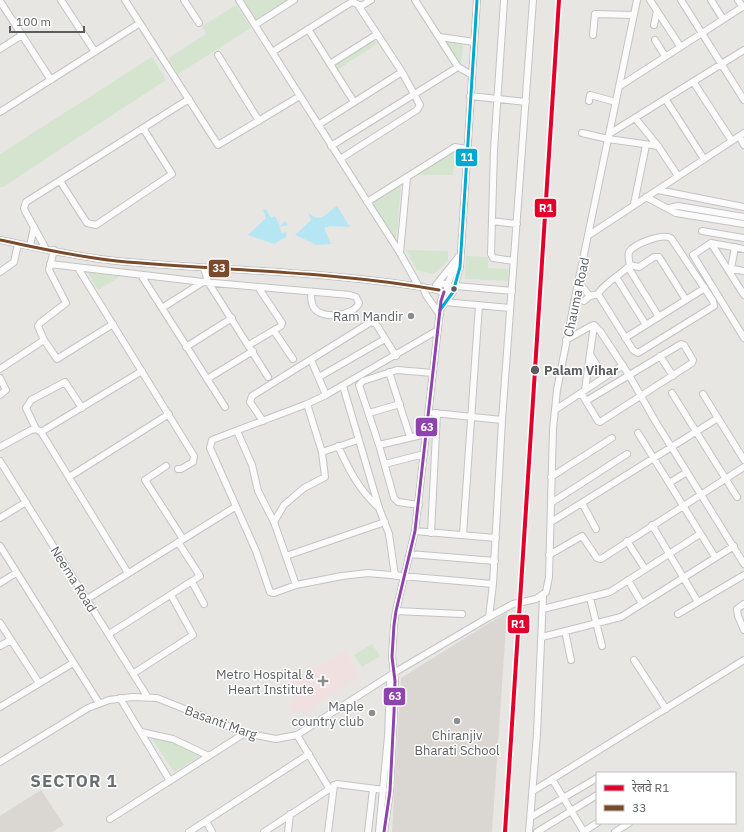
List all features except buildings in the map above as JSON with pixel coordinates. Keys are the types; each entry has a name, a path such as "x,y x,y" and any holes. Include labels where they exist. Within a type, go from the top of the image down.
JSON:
{"street":[{"path":"61,0 94,52"},
{"path":"184,0 199,23"},
{"path":"249,0 241,2 426,296 440,312"},
{"path":"255,25 294,0"},
{"path":"358,5 361,6 370,0"},
{"path":"415,0 440,37 458,68 472,75"},
{"path":"384,832 393,747 395,681 392,657 396,611 416,531 440,312 444,302 456,286 460,254 477,0"},
{"path":"504,0 492,221 492,258 514,261"},
{"path":"489,617 495,561 502,420 533,0"},
{"name":"Chauma Road","path":"529,832 533,790 543,596 546,592 548,584 554,410 566,340 637,0"},
{"path":"650,0 680,46"},
{"path":"681,0 744,100"},
{"path":"711,0 723,19"},
{"path":"620,86 680,46 743,7 738,0"},
{"path":"0,1 51,80"},
{"path":"128,1 140,23 218,146 300,96"},
{"path":"272,52 353,2 358,5 376,35 402,72 420,105 417,110 340,159"},
{"path":"654,25 658,12"},
{"path":"593,35 595,14 633,15"},
{"path":"0,112 140,23"},
{"path":"308,29 354,102"},
{"path":"0,49 22,35"},
{"path":"330,64 376,35"},
{"path":"440,37 474,42"},
{"path":"655,40 665,56"},
{"path":"609,137 635,118 694,83 744,50"},
{"path":"218,55 259,121"},
{"path":"331,146 458,68"},
{"path":"318,125 402,72"},
{"path":"694,83 732,141"},
{"path":"589,101 590,95 616,102"},
{"path":"470,96 526,102"},
{"path":"46,249 26,212 24,204 189,99"},
{"path":"666,100 704,159"},
{"path":"635,118 658,146 678,176"},
{"path":"60,181 87,223 96,225 172,174 143,128"},
{"path":"582,133 658,146"},
{"path":"589,235 741,134 744,144"},
{"path":"634,204 646,145"},
{"path":"367,202 455,147 466,149"},
{"path":"400,253 407,177"},
{"path":"658,190 744,207"},
{"path":"646,198 669,208 676,213 744,224"},
{"path":"669,208 678,206 744,217"},
{"path":"492,221 517,224"},
{"path":"30,246 34,226"},
{"path":"702,231 744,238"},
{"path":"598,294 635,352 642,352 713,307 714,303 705,288 671,238 668,236 652,238 629,253 629,266 659,317"},
{"path":"0,240 107,260 344,278 442,288 456,286 512,291"},
{"path":"711,243 729,268 744,295"},
{"path":"744,249 711,243 693,256 744,338"},
{"path":"0,272 14,262 18,244"},
{"path":"729,268 735,247"},
{"path":"54,250 49,273 66,303 39,324 38,328 57,359 113,324"},
{"path":"444,302 442,288 460,254"},
{"path":"442,288 460,254"},
{"path":"584,301 590,296 598,294 601,288 629,266 639,267 654,258 659,258 686,300"},
{"path":"50,264 206,282 353,296 359,303 354,310 344,313 331,315 321,314 315,310 312,305 311,293"},
{"path":"78,268 195,458 193,462 181,469 178,469"},
{"path":"204,268 206,282 232,318 268,377"},
{"path":"729,268 744,271"},
{"path":"141,275 225,407"},
{"path":"616,277 646,325"},
{"path":"162,308 206,282"},
{"path":"579,283 590,296"},
{"path":"207,379 281,326 282,320 258,287"},
{"path":"625,338 705,288"},
{"path":"444,302 510,308"},
{"path":"463,535 470,417 479,305"},
{"path":"186,347 232,318"},
{"path":"263,420 252,406 250,400 251,397 371,322 376,324 396,356"},
{"path":"566,340 594,325"},
{"path":"586,401 682,344 693,360 692,364 599,422 586,401 583,392 594,325"},
{"path":"594,325 623,365 744,564"},
{"path":"438,330 396,356 326,395 307,404 212,440 210,445 235,507 256,551 270,592 274,593 296,586 356,574 493,584"},
{"path":"274,331 293,359"},
{"path":"319,377 385,339"},
{"path":"0,369 44,340"},
{"path":"590,354 604,377"},
{"path":"660,356 673,376"},
{"path":"311,360 326,395"},
{"path":"554,410 623,365"},
{"path":"419,505 395,500 360,384 389,372 403,370 433,373"},
{"path":"0,447 31,430 38,430 82,408 142,371"},
{"path":"389,372 410,437"},
{"path":"0,378 6,390 0,395"},
{"path":"82,408 68,385 63,382 28,403 27,410 128,573"},
{"path":"343,386 358,440 391,542 395,576"},
{"path":"672,393 737,497"},
{"path":"703,394 744,460"},
{"path":"274,522 284,505 304,488 324,477 322,452 307,404"},
{"path":"369,413 400,404"},
{"path":"428,412 502,420"},
{"path":"431,533 437,413"},
{"path":"69,477 169,414"},
{"path":"551,522 583,505 653,458 718,418"},
{"path":"237,431 252,465 258,491 274,522 296,586"},
{"path":"638,433 715,557"},
{"path":"379,445 426,434"},
{"path":"551,477 612,438"},
{"path":"322,452 358,440"},
{"path":"338,446 358,486 379,508"},
{"path":"384,464 424,454"},
{"path":"551,503 627,454"},
{"name":"Neema Road","path":"0,461 134,672 147,696"},
{"path":"109,634 198,578 199,573 145,480 166,466"},
{"path":"549,555 580,537 585,538 599,559 744,467"},
{"path":"669,483 687,472"},
{"path":"0,518 26,502"},
{"path":"583,505 596,529"},
{"path":"87,599 235,507"},
{"path":"286,556 385,522"},
{"path":"652,525 684,576 698,602"},
{"path":"416,531 496,538"},
{"path":"543,609 610,592 700,534"},
{"path":"627,541 646,569"},
{"path":"0,546 98,703"},
{"path":"542,637 615,619 642,604 684,576 734,546"},
{"path":"410,554 495,561"},
{"path":"0,583 16,573"},
{"path":"678,614 744,575"},
{"path":"628,580 642,604"},
{"path":"192,582 204,604"},
{"path":"134,672 194,635 171,595"},
{"name":"Basanti Marg","path":"0,762 98,703 120,698 147,696 156,698 245,733 276,739 297,735 393,674 489,617 513,604 543,596"},
{"path":"590,598 595,624 602,646"},
{"path":"744,604 737,609 737,612 744,630"},
{"path":"396,611 462,614"},
{"path":"0,623 39,683"},
{"path":"565,631 571,660"},
{"path":"0,646 10,640"},
{"path":"634,660 666,709"},
{"path":"533,790 744,660"},
{"path":"0,707 73,663"},
{"path":"379,832 384,790 390,681 393,674"},
{"path":"120,698 170,781"},
{"path":"141,732 173,739 209,756"},
{"path":"110,819 245,733"},
{"path":"297,735 332,787 328,832"},
{"path":"189,832 309,754"},
{"path":"552,779 583,832 596,824"},
{"path":"531,817 564,799 596,779"},
{"path":"264,832 337,784 384,790"},
{"path":"368,832 373,789"},
{"path":"537,832 596,796"},
{"path":"288,832 290,814"},
{"path":"206,821 212,832"},
{"path":"615,832 627,824"}],"shaded area":[{"path":"507,612 492,832 392,832 401,678"},
{"name":"Metro Hospital & Heart Institute","path":"346,651 359,677 318,703 306,715 300,709 297,712 290,713 289,709 291,703 297,701 287,684"},
{"path":"41,790 64,825 52,832 0,832 0,816"}],"green space":[{"path":"244,0 288,0 256,20"},
{"path":"236,5 251,28 178,74 168,58 206,34 202,26"},
{"path":"374,39 377,44 337,70 333,64"},
{"path":"445,40 463,43 461,66"},
{"path":"152,57 166,80 3,187 0,187 0,154"},
{"path":"455,148 453,175 413,175"},
{"path":"401,184 396,240 372,202"},
{"path":"406,250 448,251 448,261 434,274 417,270"},
{"path":"466,256 488,257 488,268 508,269 508,281 465,279"},
{"path":"86,270 121,276 98,290"},
{"path":"372,644 380,656 362,667 354,655"},
{"path":"151,737 171,741 200,756 174,772"}],"water":[{"path":"337,206 350,227 330,226 324,228 331,244 317,245 295,235 311,220 308,213 320,218"},
{"path":"266,209 271,218 275,216 280,226 285,221 288,225 279,227 282,233 286,232 286,237 274,244 248,235 266,218 263,210"}],"rail line":[{"name":"R1","path":"505,832 559,0"}],"transit line":[{"name":"11","path":"440,310 453,292 460,267 477,0"},
{"name":"33","path":"0,240 73,255 117,261 319,275 439,290"},
{"name":"63","path":"384,832 390,791 394,713 395,681 392,657 394,625 415,531 441,301 444,292"}],"place":[{"name":"Ram Mandir","path":"411,316"},
{"name":"Palam Vihar","path":"535,370"},
{"name":"Metro Hospital & Heart Institute","path":"323,681"},
{"name":"Maple country club","path":"372,713"},
{"name":"Chiranjiv Bharati School","path":"457,721"}],"district":[{"name":"SECTOR 1","path":"74,781"}]}
